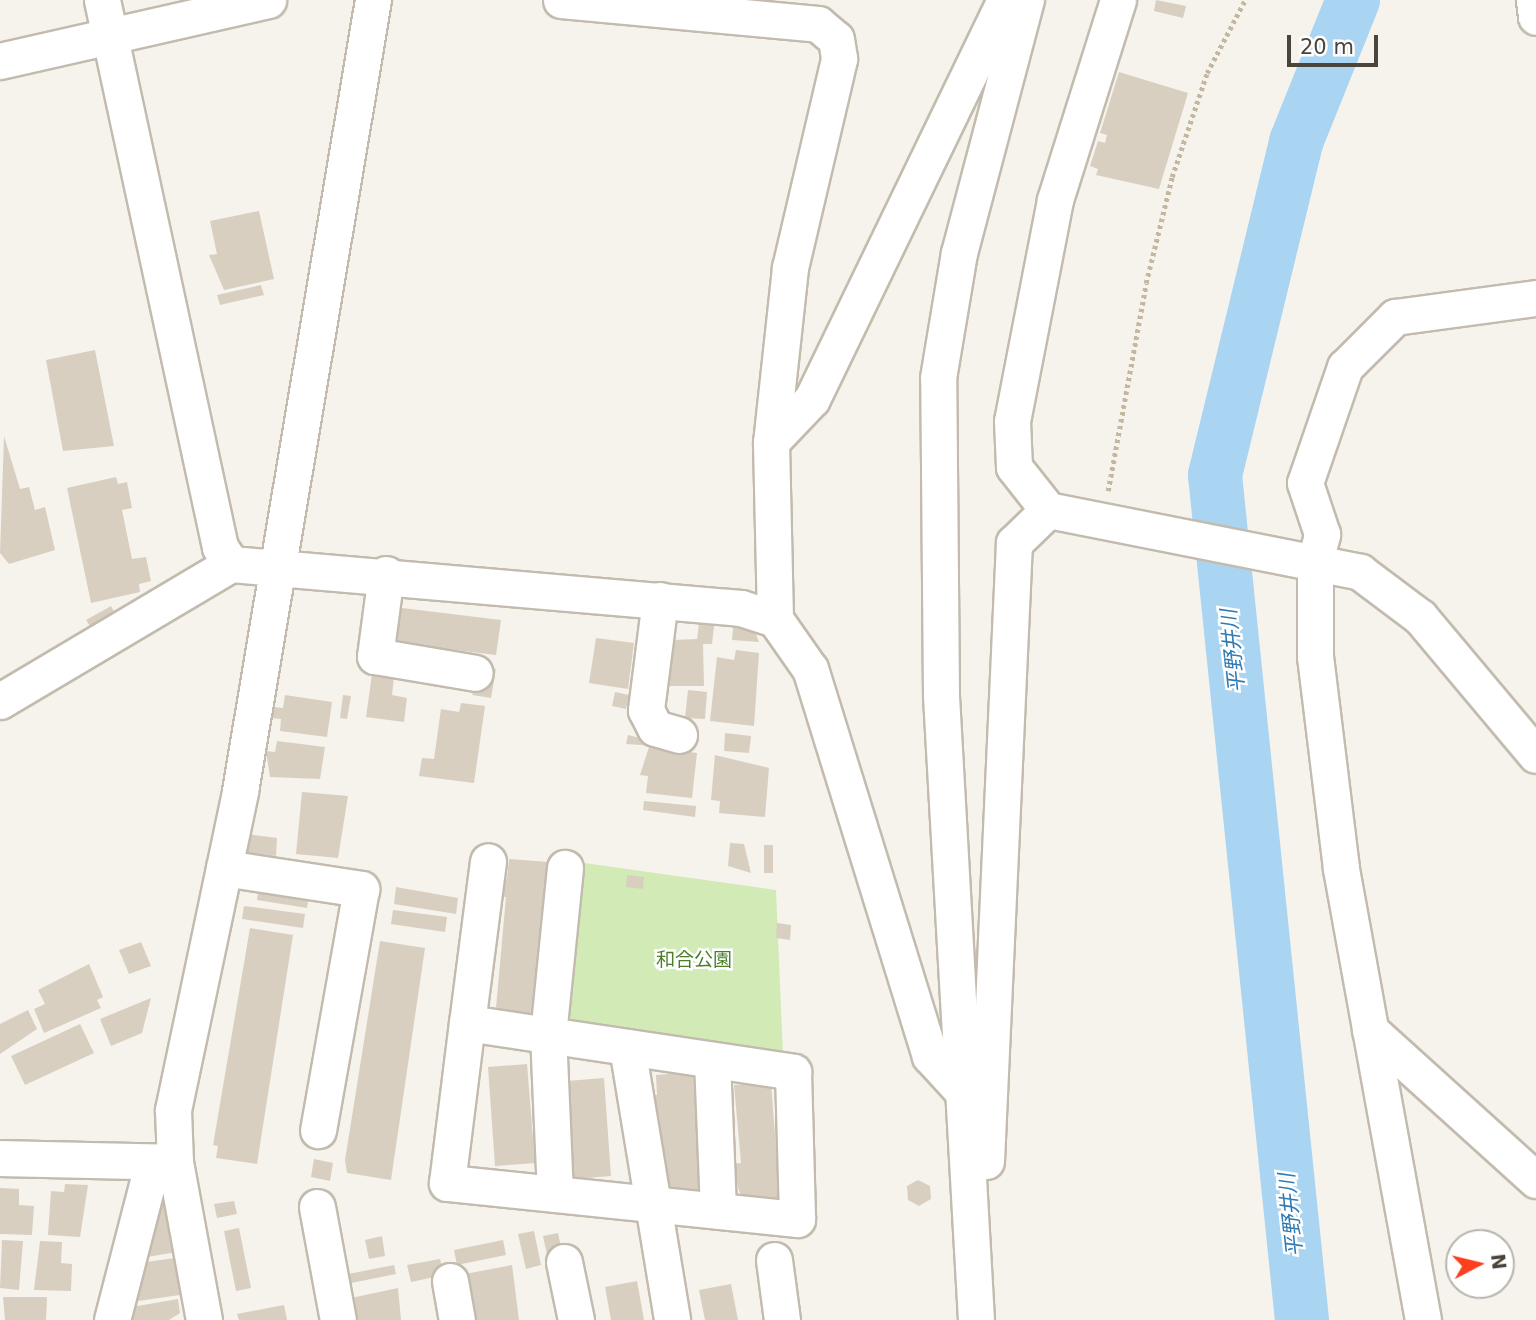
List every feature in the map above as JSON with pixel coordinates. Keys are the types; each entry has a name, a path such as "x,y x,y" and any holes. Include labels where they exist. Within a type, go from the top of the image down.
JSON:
{"street":[{"path":"102,0 220,547 231,564"},
{"path":"0,61 268,0"},
{"path":"112,1320 164,1162 224,868 274,564 373,0"},
{"path":"561,0 818,24 836,39 839,59 790,268 771,442 775,619 810,669 930,1056 962,1092"},
{"path":"771,442 812,399 1005,0"},
{"path":"976,1320 941,695 938,378 959,253 1026,0"},
{"path":"1118,0 1055,200 1012,421 1014,467 1048,510 1137,530 1360,572 1420,617 1520,721 1536,755"},
{"path":"1534,0 1536,17"},
{"path":"1423,1320 1341,868 1302,559 1322,534 1305,483 1345,367 1395,317 1536,298"},
{"path":"966,1320 986,1165 1014,543 1048,510"},
{"path":"0,701 231,564 274,564 741,608 775,619"},
{"path":"387,574 376,656 475,673"},
{"path":"660,600 646,710 656,729 679,735"},
{"path":"467,1023 793,1072 797,1219 447,1182 467,1023 488,861"},
{"path":"224,868 361,889 318,1130"},
{"path":"555,1194 548,1035 565,868"},
{"path":"1370,1030 1536,1180"},
{"path":"627,1047 672,1320"},
{"path":"712,1060 718,1211"},
{"path":"0,1158 164,1162"},
{"path":"164,1162 204,1320"},
{"path":"317,1207 338,1320"},
{"path":"774,1260 782,1320"},
{"path":"564,1262 576,1320"},
{"path":"450,1281 457,1320"}],"path":[{"path":"1102,522 1146,283 1172,177 1207,73 1245,0"}],"green space":[{"name":"和合公園","path":"577,862 776,890 783,1056 560,1023"}],"building":[{"path":"1156,0 1186,6 1183,18 1154,11"},
{"path":"1119,72 1188,93 1159,189 1096,175 1098,169 1090,166 1098,141 1105,143 1107,135 1100,133"},
{"path":"259,211 274,279 224,290 209,255 217,254 210,221"},
{"path":"261,285 264,295 220,305 217,295"},
{"path":"95,350 114,446 63,451 46,360"},
{"path":"4,436 20,489 29,487 35,510 45,507 55,550 9,564 0,553"},
{"path":"116,477 118,484 127,482 132,508 122,510 132,559 146,557 151,581 139,584 140,592 91,603 67,488"},
{"path":"111,606 117,617 93,631 86,620"},
{"path":"394,607 501,620 496,655 390,642"},
{"path":"700,616 715,618 712,644 703,644 704,686 666,686 673,640 697,639"},
{"path":"734,618 750,619 759,642 732,640"},
{"path":"596,638 634,643 628,689 589,683"},
{"path":"736,650 759,653 754,726 710,721 717,657 734,660"},
{"path":"485,667 496,669 491,698 472,695"},
{"path":"372,674 394,677 392,695 407,698 404,722 366,717"},
{"path":"688,690 707,692 705,719 685,718"},
{"path":"615,692 629,695 626,709 612,706"},
{"path":"285,695 332,702 327,737 280,731 281,719 271,718 273,707 283,708"},
{"path":"343,695 351,696 347,719 340,718"},
{"path":"461,703 485,706 474,783 419,776 422,758 434,759 441,709 459,712"},
{"path":"725,733 751,736 749,753 724,751"},
{"path":"628,735 656,742 656,746 626,744"},
{"path":"277,741 325,747 320,779 270,777 266,751 275,752"},
{"path":"649,747 697,753 692,798 646,793 648,776 640,775"},
{"path":"715,755 769,768 765,817 719,813 720,801 711,800"},
{"path":"302,792 348,796 338,858 296,854"},
{"path":"644,801 696,806 695,817 643,810"},
{"path":"247,834 277,838 276,856 244,852"},
{"path":"730,843 744,844 751,873 728,866"},
{"path":"764,845 773,845 773,873 764,873"},
{"path":"509,859 549,862 535,1022 495,1019 506,897 490,896 492,878 507,879"},
{"path":"627,875 644,877 643,889 626,887"},
{"path":"259,887 309,895 307,908 257,900"},
{"path":"396,887 458,898 456,914 394,904"},
{"path":"244,906 305,914 303,928 242,919"},
{"path":"393,910 447,917 445,932 391,924"},
{"path":"777,923 791,925 790,940 776,938"},
{"path":"250,928 293,935 257,1164 216,1158 218,1146 213,1145"},
{"path":"380,941 425,948 391,1180 347,1173 345,1160"},
{"path":"141,942 151,966 129,974 119,950"},
{"path":"89,964 103,997 97,1000 101,1008 44,1033 34,1009 45,1004 38,990"},
{"path":"151,998 142,1033 111,1046 100,1019"},
{"path":"28,1010 37,1029 0,1054 0,1024"},
{"path":"80,1024 94,1053 25,1085 11,1056"},
{"path":"527,1064 535,1163 495,1166 488,1067"},
{"path":"693,1072 702,1190 665,1193 659,1114 641,1115 640,1096 657,1095 656,1075"},
{"path":"604,1078 611,1176 574,1179 567,1081"},
{"path":"771,1082 780,1199 743,1202 730,1164 741,1163 734,1085"},
{"path":"314,1159 333,1163 330,1181 311,1177"},
{"path":"918,1180 930,1186 931,1199 919,1206 908,1200 907,1186"},
{"path":"65,1184 88,1185 80,1237 48,1235 51,1191 64,1192"},
{"path":"0,1188 19,1189 19,1205 34,1206 32,1235 0,1234"},
{"path":"168,1195 177,1252 147,1257 144,1233 153,1198"},
{"path":"234,1201 237,1214 217,1218 214,1204"},
{"path":"239,1228 251,1288 236,1291 224,1231"},
{"path":"534,1231 541,1265 526,1269 518,1234"},
{"path":"558,1233 564,1261 549,1264 543,1236"},
{"path":"382,1236 385,1256 369,1259 365,1240"},
{"path":"2,1240 23,1241 19,1290 0,1288"},
{"path":"503,1240 506,1255 457,1265 454,1250"},
{"path":"40,1241 62,1242 61,1263 72,1264 71,1291 34,1290"},
{"path":"175,1258 180,1295 138,1301 139,1263"},
{"path":"440,1259 444,1275 411,1282 407,1265"},
{"path":"394,1265 396,1274 341,1285 338,1276"},
{"path":"512,1265 519,1320 474,1320 465,1274"},
{"path":"637,1281 644,1320 611,1320 605,1287"},
{"path":"731,1284 738,1320 705,1320 699,1290"},
{"path":"398,1288 401,1320 356,1320 351,1298"},
{"path":"3,1297 47,1297 46,1320 5,1320"},
{"path":"178,1299 180,1313 169,1320 128,1320 126,1308"},
{"path":"284,1305 287,1320 239,1320 237,1314"}],"waterway":[{"name":"平野井川","path":"1302,1320 1215,475 1296,142 1353,0"}]}
